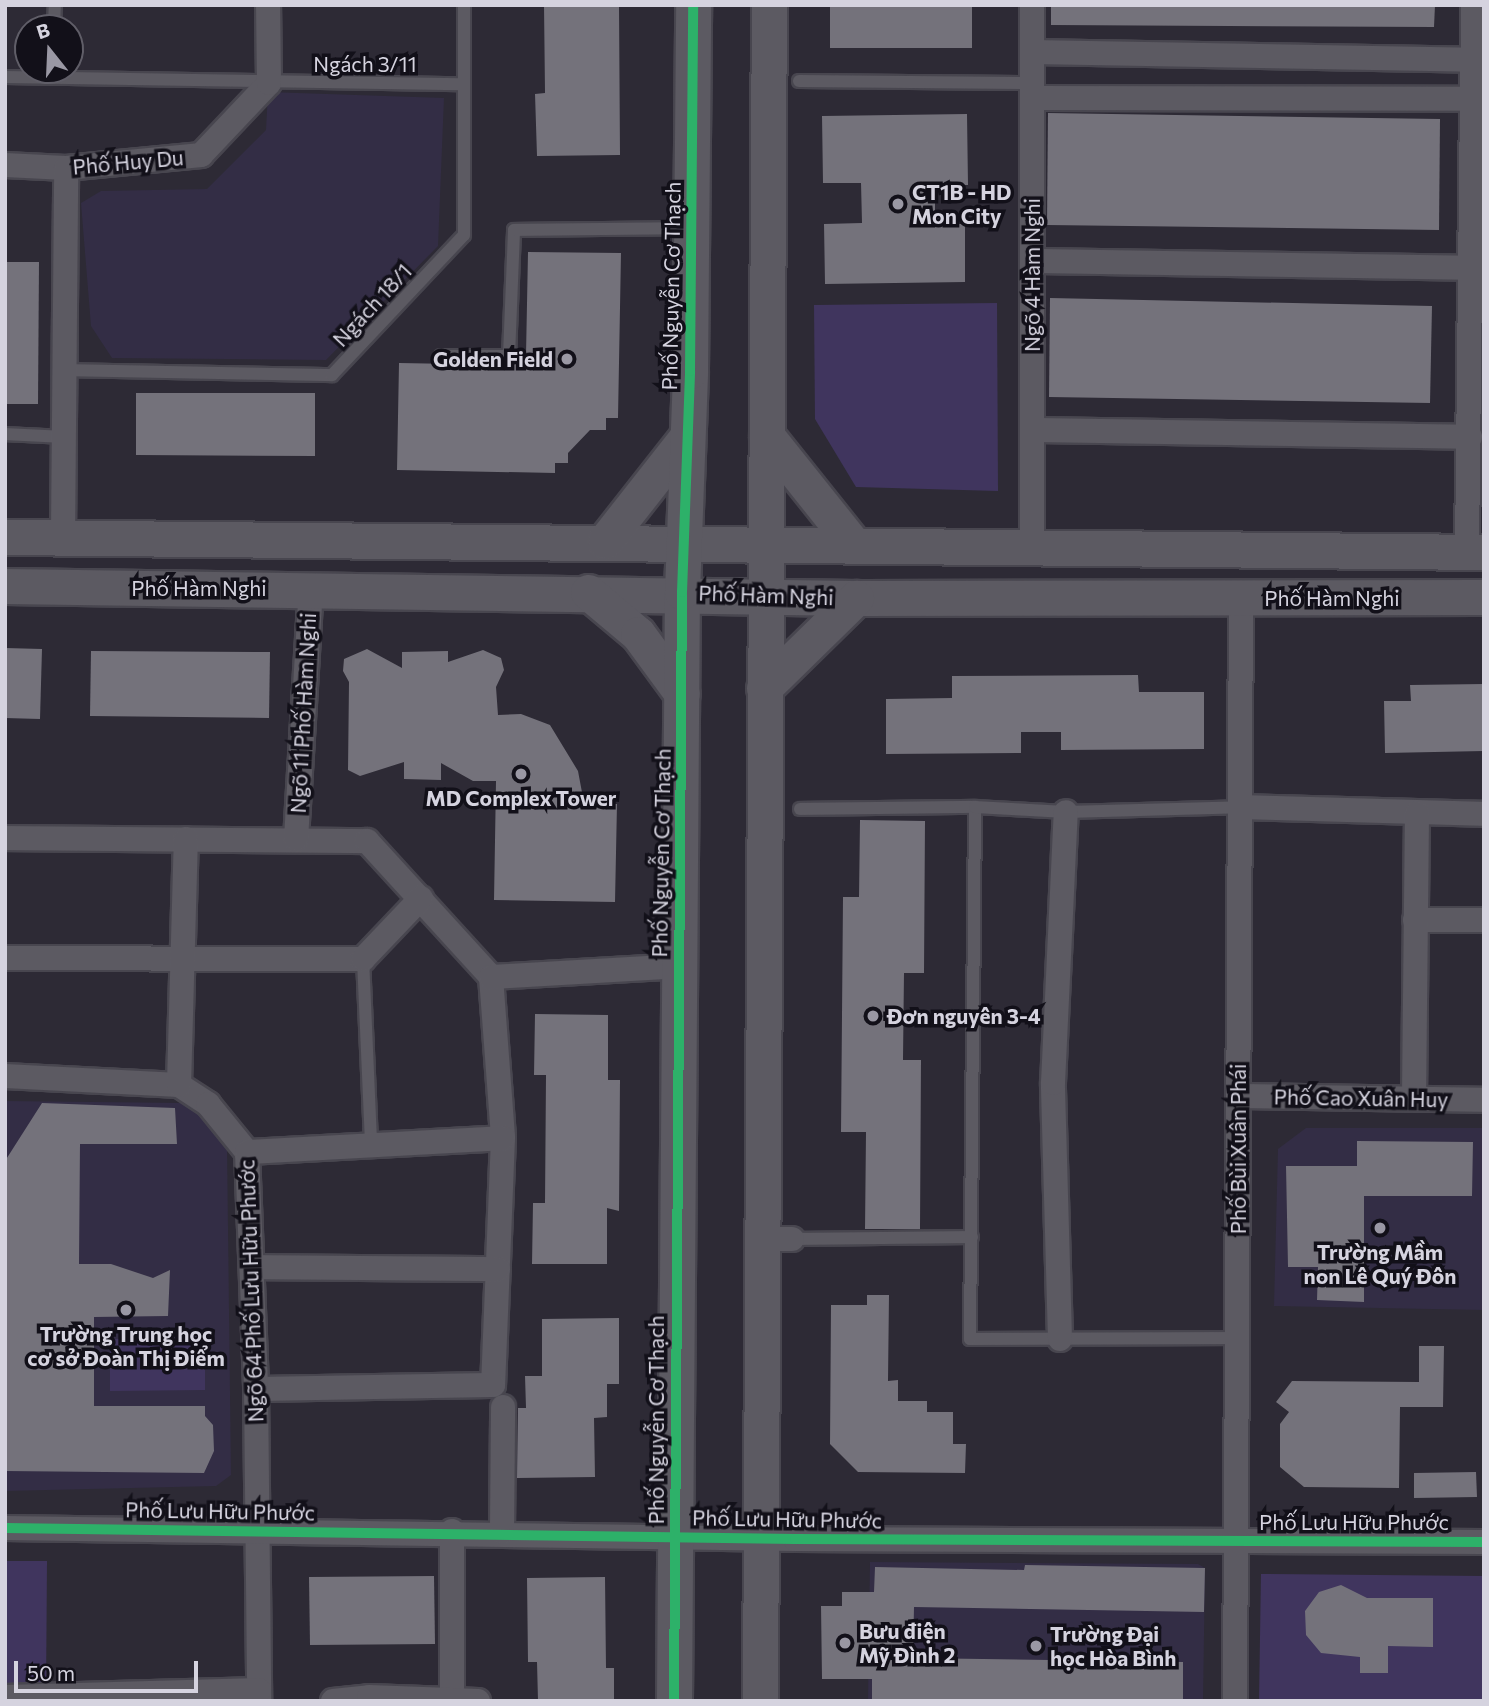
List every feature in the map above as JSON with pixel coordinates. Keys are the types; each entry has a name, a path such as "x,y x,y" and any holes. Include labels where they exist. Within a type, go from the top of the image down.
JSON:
{"street":[{"path":"268,5 269,83"},
{"name":"Phố Nguyễn Cơ Thạch","path":"674,1701 682,592 691,228 693,5"},
{"path":"760,1701 761,1538 777,1239 764,688 769,5"},
{"name":"Ngõ 4 Hàm Nghi","path":"1032,5 1032,544"},
{"path":"5,537 854,545 1032,544 1476,552 1470,437 1476,79 1474,5"},
{"path":"1032,52 1476,79"},
{"path":"1032,90 1476,79"},
{"name":"Phố Huy Du","path":"5,165 66,168 201,155 269,83"},
{"path":"63,537 67,370 66,168"},
{"path":"1032,261 1471,268"},
{"path":"1033,430 1470,437"},
{"path":"767,436 854,545"},
{"path":"605,541 686,438"},
{"name":"Phố Hàm Nghi","path":"5,586 682,592 856,598 1484,597"},
{"name":"Ngõ 11 Phố Hàm Nghi","path":"296,839 311,588"},
{"path":"588,592 638,634 682,694"},
{"path":"764,688 856,598"},
{"name":"Phố Bùi Xuân Phái","path":"1235,1701 1241,598"},
{"path":"1240,807 1484,814"},
{"path":"1060,1339 1053,1083 1066,812"},
{"path":"1414,1098 1417,813"},
{"path":"5,838 367,841 491,977 503,1138 498,1269 502,1532"},
{"path":"5,1076 179,1085 186,839"},
{"path":"5,958 182,961 363,959 421,898"},
{"path":"1415,920 1484,920"},
{"path":"491,977 679,966"},
{"name":"Ngõ 64 Phố Lưu Hữu Phước","path":"179,1085 208,1104 247,1153 256,1389 259,1696"},
{"name":"Phố Cao Xuân Huy","path":"1238,1096 1484,1100"},
{"path":"247,1153 503,1138"},
{"path":"252,1267 498,1269"},
{"path":"256,1389 498,1396"},
{"name":"Phố Lưu Hữu Phước","path":"5,1528 452,1531 761,1538 1484,1542"},
{"path":"452,1531 452,1697"},
{"path":"5,1697 259,1696"},
{"path":"333,1701 452,1697 478,1701"}],"lane":[{"name":"Ngách 18/1","path":"67,370 332,375 464,235 461,84 464,5"},
{"name":"Ngách 3/11","path":"84,74 269,83 461,84"},
{"path":"799,81 1032,90"},
{"path":"441,356 509,356 514,230 691,228"},
{"path":"5,434 64,437"},
{"path":"800,809 975,807 1066,812 1240,807"},
{"path":"975,807 970,1339 1237,1339"},
{"path":"363,959 371,1144"},
{"path":"777,1239 972,1237"}],"shaded area":[{"path":"268,92 444,98 438,246 326,360 112,358 91,326 81,203 101,191 207,189 266,130"},
{"path":"997,303 998,491 856,487 815,419 814,305"},
{"name":"Trường Trung học cơ sở Đoàn Thị Điểm","path":"5,1101 183,1103 209,1119 227,1146 231,1475 216,1486 5,1491"},
{"name":"Trường Mầm non Lê Quý Đôn","path":"1306,1128 1484,1128 1484,1310 1274,1306 1278,1149"},
{"path":"205,1338 205,1390 110,1391 110,1339"},
{"path":"5,1561 47,1561 46,1693 5,1693"},
{"name":"Trường Đại học Hòa Bình","path":"870,1562 1198,1564 1205,1568 1203,1701 868,1701"},
{"path":"1261,1574 1484,1576 1484,1701 1259,1701"}],"building":[{"path":"544,5 619,5 620,155 537,156 535,94 545,93"},
{"path":"830,5 972,5 972,48 830,48"},
{"path":"1051,5 1435,5 1434,27 1051,25"},
{"path":"1048,113 1440,119 1439,230 1047,225"},
{"name":"CT1B - HD Mon City","path":"967,114 968,185 935,185 935,224 965,224 965,282 825,284 824,224 862,223 861,183 823,183 822,116"},
{"name":"Golden Field","path":"528,252 621,253 618,418 606,418 606,430 590,430 568,453 568,463 555,463 555,473 397,470 399,363 514,365 518,354 526,355"},
{"path":"5,262 39,262 38,404 5,404"},
{"path":"1050,298 1432,306 1430,403 1049,397"},
{"path":"136,393 315,393 315,456 136,455"},
{"path":"5,648 42,649 40,719 5,718"},
{"name":"MD Complex Tower","path":"367,649 402,668 402,652 448,651 448,662 483,650 501,658 504,670 496,687 498,715 521,714 550,725 578,771 584,803 617,804 615,902 494,900 496,781 473,781 441,763 441,780 404,779 404,762 360,776 348,770 349,682 343,671 344,659"},
{"path":"91,651 270,652 269,718 90,716"},
{"path":"1138,675 1139,692 1204,692 1204,749 1061,750 1061,732 1021,732 1021,753 886,754 886,699 952,698 952,676"},
{"path":"1484,684 1484,751 1385,753 1384,701 1411,701 1410,685"},
{"name":"Đơn nguyên 3-4","path":"860,820 925,821 924,973 904,973 903,1060 921,1060 920,1229 865,1229 866,1132 841,1132 843,897 859,897"},
{"path":"535,1014 608,1015 608,1080 620,1080 619,1211 607,1208 607,1264 532,1264 533,1203 545,1203 546,1075 534,1075"},
{"path":"42,1103 175,1108 177,1144 80,1144 79,1264 111,1264 153,1278 170,1270 168,1316 94,1317 94,1406 205,1406 205,1416 213,1425 214,1451 204,1473 5,1471 5,1161"},
{"path":"1357,1141 1473,1142 1472,1196 1364,1196 1364,1302 1317,1300 1318,1267 1288,1267 1286,1166 1357,1166"},
{"path":"867,1295 889,1295 888,1381 898,1380 898,1401 927,1401 927,1412 953,1412 953,1444 966,1444 965,1473 858,1472 830,1444 831,1305 867,1305"},
{"path":"619,1318 619,1384 607,1384 607,1417 594,1418 595,1477 517,1478 518,1408 526,1408 525,1376 542,1376 542,1319"},
{"path":"1419,1346 1444,1346 1443,1407 1400,1407 1399,1488 1304,1487 1280,1467 1280,1424 1289,1412 1276,1402 1292,1381 1419,1382"},
{"path":"1476,1472 1477,1497 1414,1498 1414,1473"},
{"name":"Trường Đại học Hòa Bình","path":"1025,1565 1205,1568 1204,1612 914,1607 913,1658 1183,1662 1183,1701 872,1699 872,1679 822,1679 821,1606 842,1606 842,1592 874,1592 875,1567 1024,1570"},
{"path":"434,1576 435,1644 310,1645 309,1577"},
{"path":"605,1577 606,1668 614,1668 614,1701 538,1701 537,1662 528,1662 527,1578"},
{"path":"1341,1585 1367,1598 1433,1598 1433,1647 1388,1646 1388,1673 1360,1673 1360,1657 1321,1653 1306,1635 1305,1611 1319,1592"}],"cycle path":[{"path":"674,1701 682,592 690,371 693,5"},
{"path":"5,1528 795,1539 1484,1542"}],"place":[{"name":"CT1B - HD Mon City","path":"898,204"},
{"name":"Golden Field","path":"567,359"},
{"name":"MD Complex Tower","path":"521,774"},
{"name":"Đơn nguyên 3-4","path":"873,1016"},
{"name":"Trường Mầm non Lê Quý Đôn","path":"1380,1228"},
{"name":"Trường Trung học cơ sở Đoàn Thị Điểm","path":"126,1310"},
{"name":"Bưu điện Mỹ Đình 2","path":"845,1643"},
{"name":"Trường Đại học Hòa Bình","path":"1036,1646"}]}
